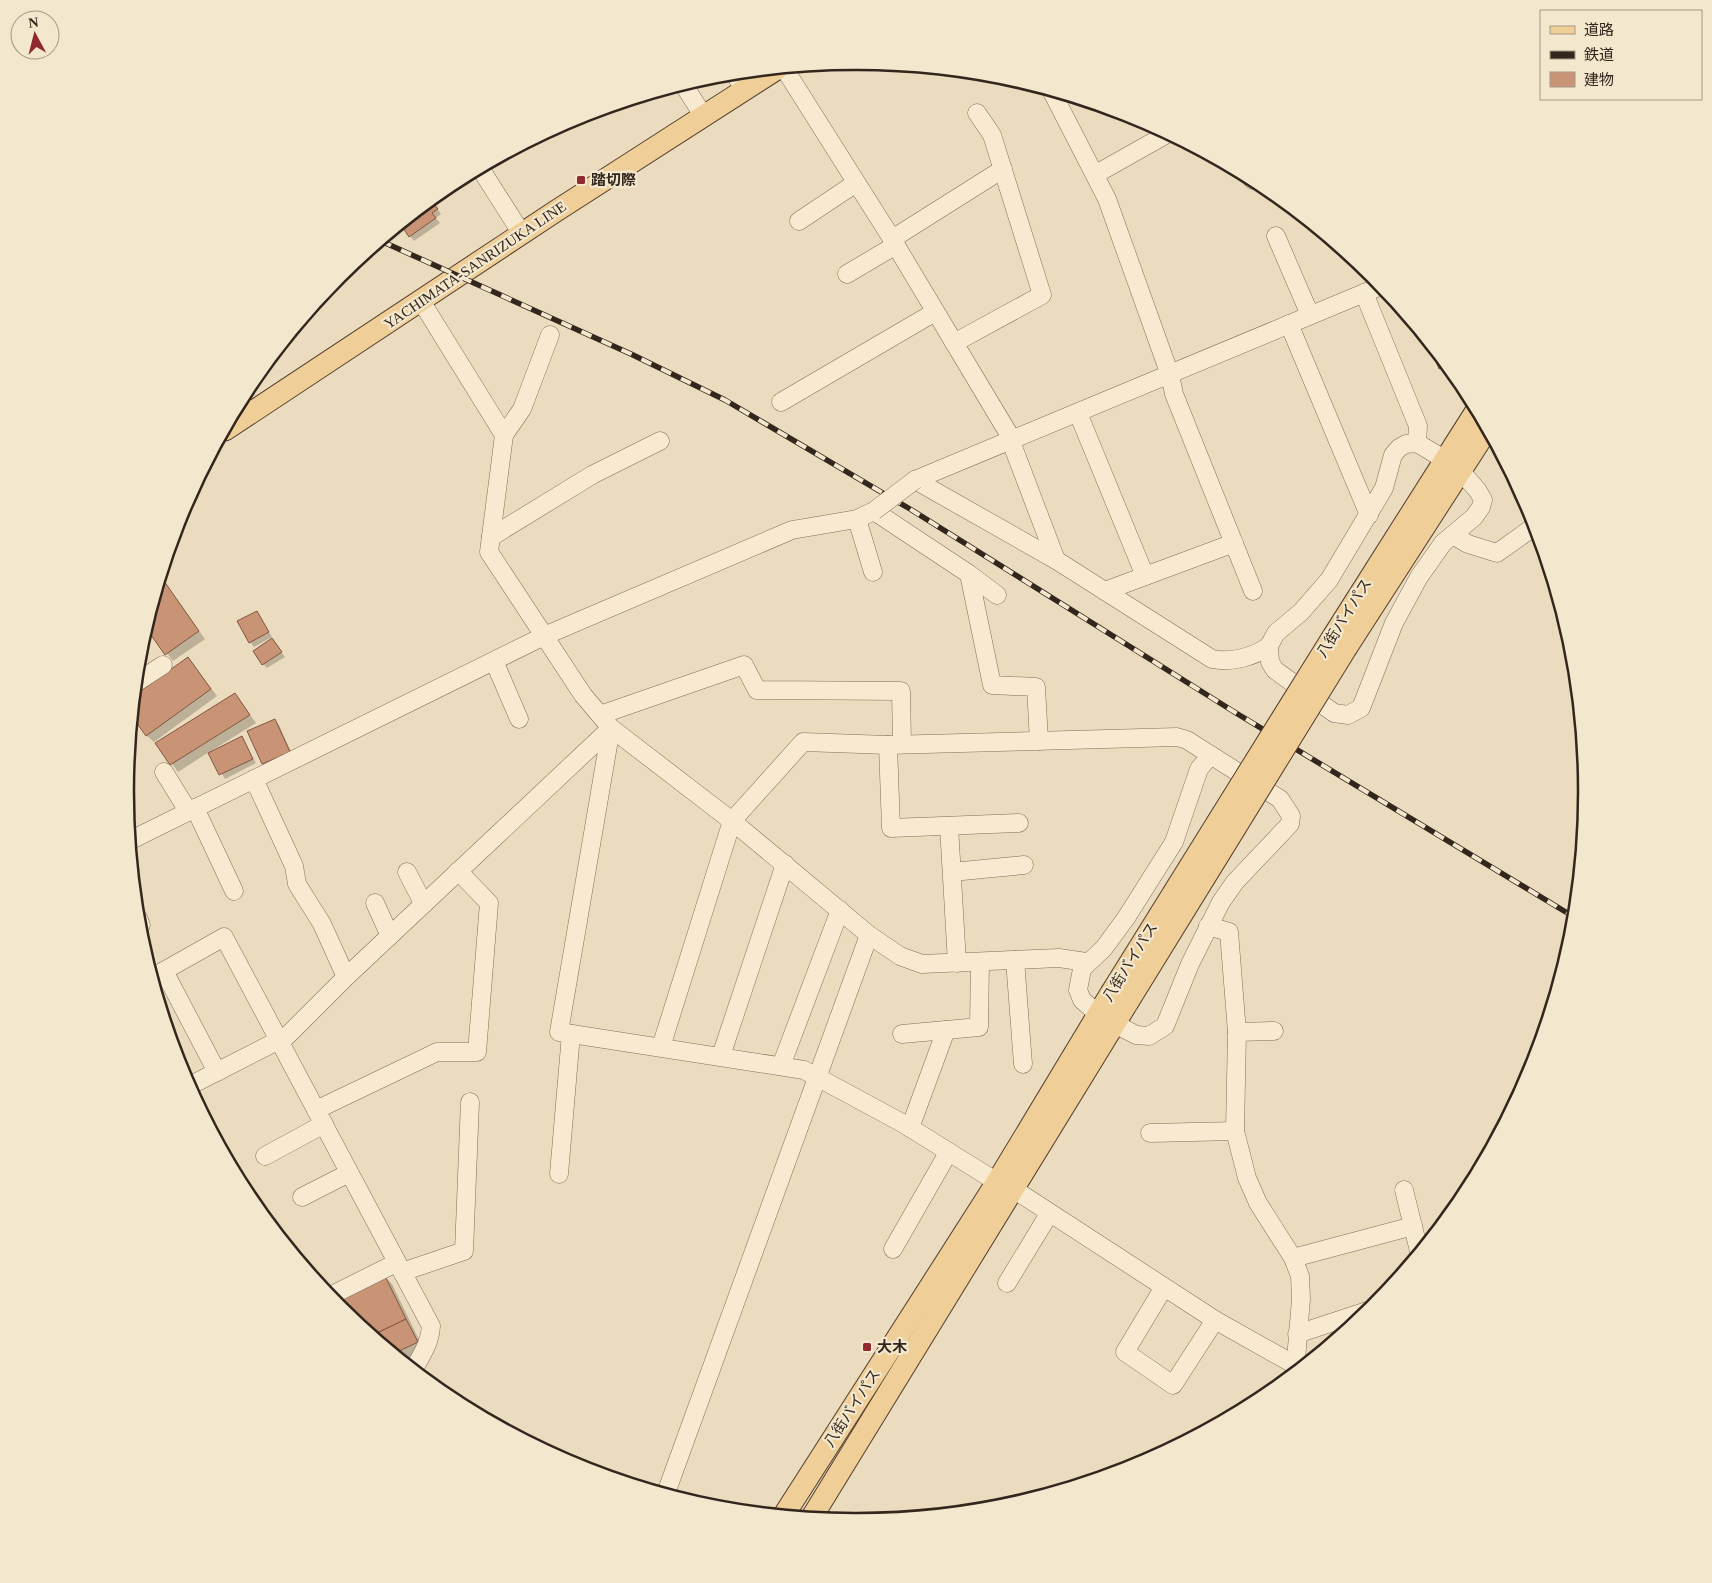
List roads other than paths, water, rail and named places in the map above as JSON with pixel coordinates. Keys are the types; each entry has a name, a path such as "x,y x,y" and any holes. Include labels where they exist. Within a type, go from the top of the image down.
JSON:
{"main road":[{"name":"YACHIMATA-SANRIZUKA LINE","path":"246,408 421,302 703,115 739,81"},
{"name":"八街バイパス","path":"816,1511 1106,1019 1339,642 1452,464 1473,418"},
{"name":"八街バイパス","path":"1452,464 1483,434"},
{"name":"八街バイパス","path":"788,1509 1006,1186"}],"street":[{"path":"788,74 894,242 1007,431 1009,441 1056,560"},
{"path":"687,91 703,115"},
{"path":"1056,99 1096,174 1170,375 1174,394 1254,591"},
{"path":"954,343 1042,295 992,135 978,112"},
{"path":"1096,174 1161,138"},
{"path":"848,274 1003,170"},
{"path":"484,174 522,234"},
{"path":"799,221 856,183"},
{"path":"1276,236 1310,315"},
{"path":"136,837 544,636 792,530 857,519 874,511 916,480 1373,289"},
{"path":"1364,293 1418,426 1417,443"},
{"path":"421,302 504,436"},
{"path":"781,402 936,312"},
{"path":"1289,324 1369,515"},
{"path":"550,335 522,409 504,436 489,552 583,695 605,722 732,821 869,935 910,961 922,964 1059,958 1086,962"},
{"path":"1078,413 1145,576"},
{"path":"491,537 592,475 660,441"},
{"path":"916,480 1056,560 1212,659 1230,661 1261,651 1269,646 1276,633 1301,612 1329,580 1384,488 1393,455 1406,444 1417,443 1452,464 1478,491 1483,500 1481,507 1474,516 1435,552 1415,584 1394,623 1365,701 1354,714 1334,713 1275,670 1270,662 1269,646"},
{"path":"874,511 969,574 997,596"},
{"path":"857,519 873,572"},
{"path":"1453,535 1468,544 1497,553 1529,531"},
{"path":"1105,591 1234,543"},
{"path":"969,574 992,685 1036,687 1039,740"},
{"path":"494,661 519,718"},
{"path":"144,677 163,665"},
{"path":"196,1083 286,1036 458,871 605,722 744,665 757,690 901,691 895,744 891,828 1019,823"},
{"path":"605,722 559,1032 781,1066 804,1070 818,1076 910,1128 948,1153 1006,1186 1215,1320 1292,1366"},
{"path":"661,1047 732,821 803,742 895,744 1177,737 1187,740 1280,799 1291,816 1290,824 1235,882 1208,926 1165,1026 1149,1036 1136,1035 1106,1019 1082,1000 1078,990 1078,980 1086,962 1104,948 1126,918 1174,842 1199,769 1210,756"},
{"path":"164,772 192,810 234,890"},
{"path":"254,779 294,866 297,884 322,924 346,977"},
{"path":"949,826 957,963"},
{"path":"721,1056 785,864"},
{"path":"952,872 1024,865"},
{"path":"265,1156 320,1117 436,1052 477,1052 489,903 458,871"},
{"path":"408,872 423,903"},
{"path":"375,904 390,936"},
{"path":"781,1066 840,910"},
{"path":"1208,926 1229,932 1237,1032 1235,1131 1246,1178 1258,1203 1293,1258 1300,1276 1301,1299 1295,1364"},
{"path":"668,1488 869,935"},
{"path":"158,974 224,937 278,1041 350,1172 396,1269 431,1326 427,1347 417,1364"},
{"path":"1015,960 1023,1064"},
{"path":"902,1034 979,1027 980,962"},
{"path":"158,974 217,1072"},
{"path":"910,1128 946,1030"},
{"path":"1237,1032 1274,1031"},
{"path":"559,1174 570,1034"},
{"path":"338,1293 396,1269 464,1251 470,1102"},
{"path":"1150,1133 1235,1131"},
{"path":"893,1249 948,1153"},
{"path":"302,1197 350,1172"},
{"path":"1404,1190 1417,1244"},
{"path":"1007,1283 1049,1214"},
{"path":"1293,1258 1413,1226"},
{"path":"1164,1287 1125,1352 1173,1385 1215,1320"},
{"path":"1297,1334 1351,1316"}],"railway":[{"path":"387,244 631,354 725,400 910,509 1236,713 1567,913"}],"place":[{"name":"踏切際","path":"581,180"},
{"name":"大木","path":"867,1347"}]}
